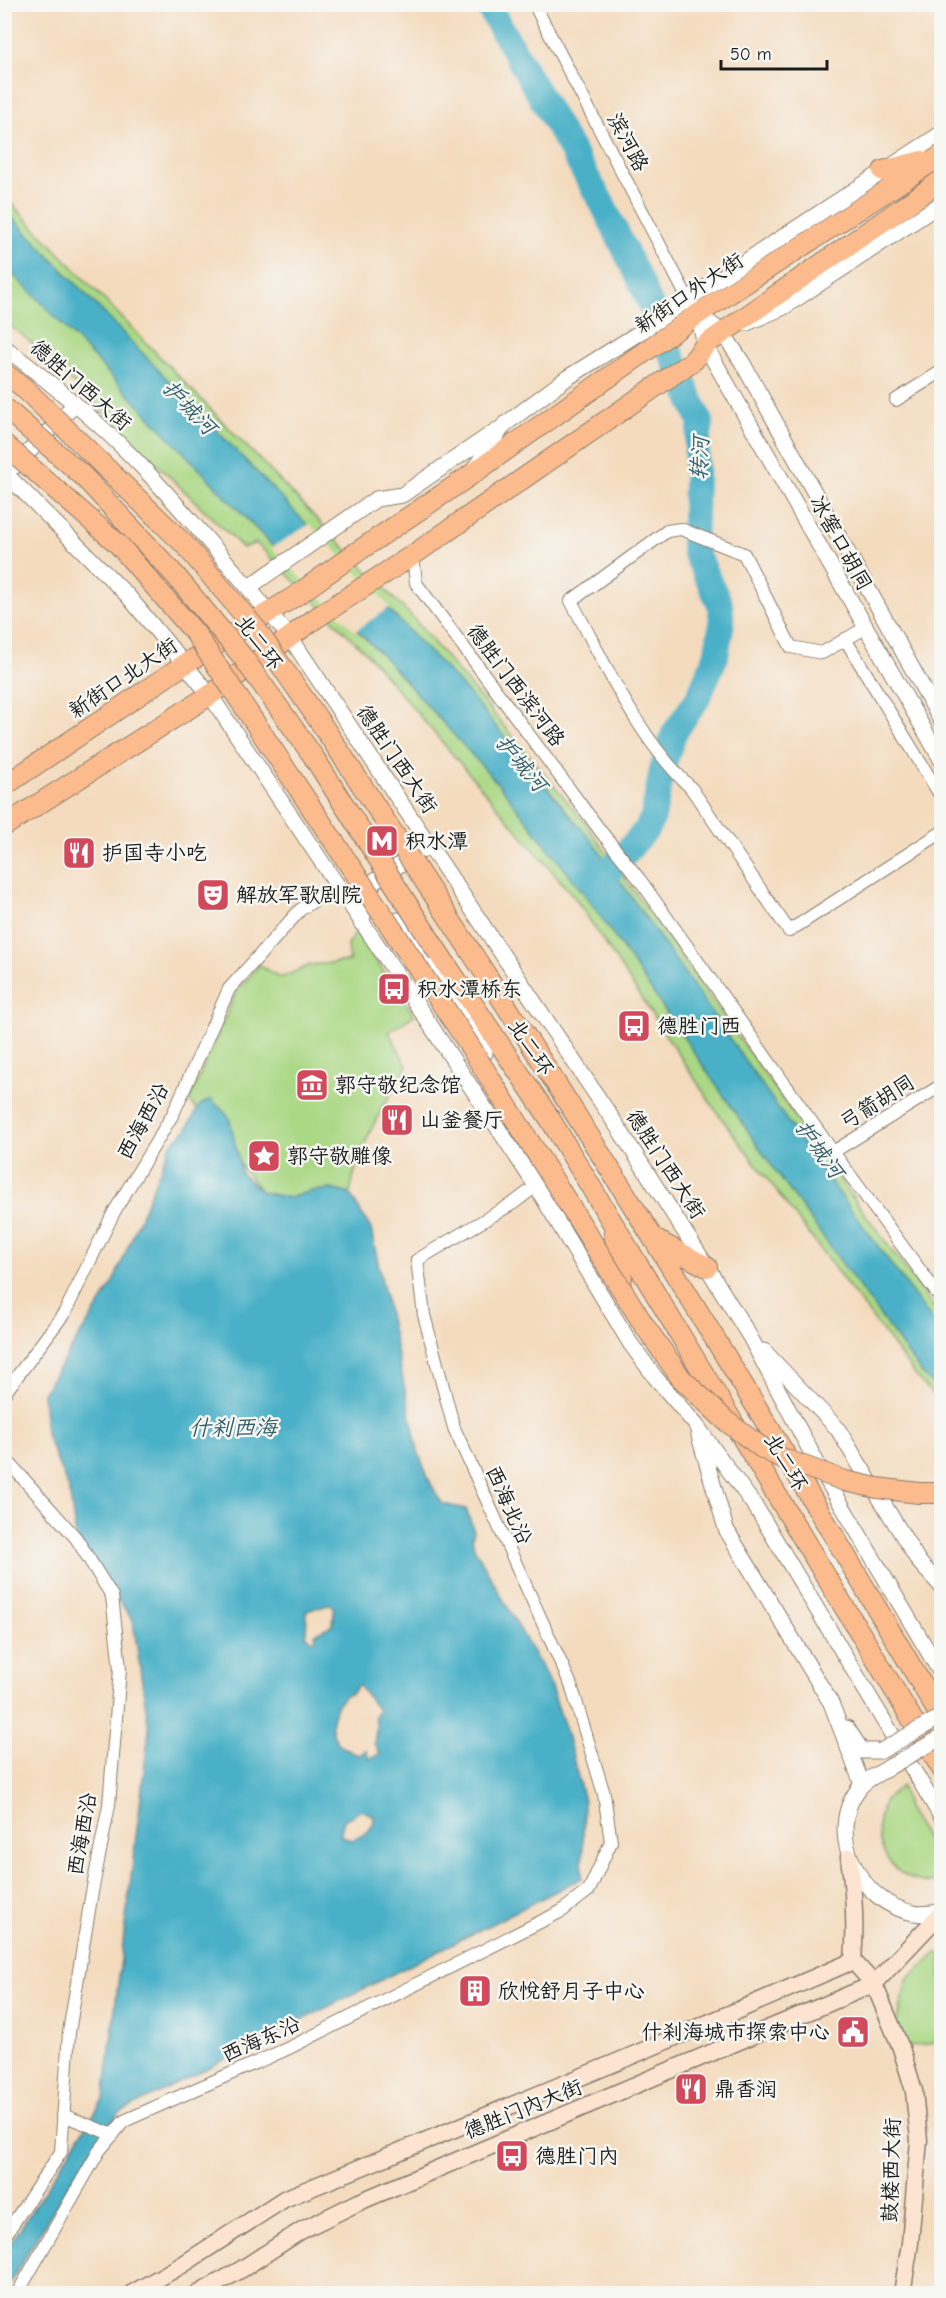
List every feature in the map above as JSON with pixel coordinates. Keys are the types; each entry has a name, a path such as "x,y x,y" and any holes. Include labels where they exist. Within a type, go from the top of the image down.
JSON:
{"main road":[{"name":"新街口外大街","path":"270,613 468,477 646,339 693,306 940,156"},
{"path":"882,171 940,156"},
{"path":"4,826 210,695 316,618 413,555 666,379 723,333 942,180"},
{"name":"北二环","path":"4,373 23,387 185,545 256,629 324,728 571,1105 810,1494 942,1718"},
{"name":"北二环","path":"5,408 83,476 175,575 242,656 312,756 439,954 550,1119 942,1769"},
{"path":"4,444 118,544 195,633 464,1037 644,1325 681,1378 726,1420 762,1448 784,1459 845,1481 877,1488 942,1493"},
{"name":"新街口北大街","path":"4,786 184,664 270,613"},
{"path":"612,1221 622,1278"},
{"path":"654,1239 706,1267"},
{"path":"849,1857 855,1904 853,1961"},
{"path":"874,1984 942,1912"},
{"name":"鼓楼西大街","path":"853,1961 874,1984 905,2059 914,2091 919,2140 910,2243 902,2294"},
{"name":"德胜门内大街","path":"131,2294 182,2265 284,2199 617,2062 853,1961"},
{"name":"德胜门内大街","path":"198,2294 302,2230 359,2202 874,1984"},
{"name":"德胜门内大街","path":"152,2294 182,2265"}],"street":[{"name":"滨河路","path":"534,4 693,306"},
{"name":"新街口外大街","path":"693,306 882,171 942,133"},
{"path":"723,333 784,307 942,203"},
{"name":"冰窖口胡同","path":"693,306 723,333 742,362 942,722"},
{"name":"冰窖口胡同","path":"693,306 700,352 942,761"},
{"name":"新街口外大街","path":"249,587 376,499 402,495 505,425 567,378 646,339"},
{"name":"德胜门西大街","path":"4,347 75,404 144,470 249,587 290,637 619,1129 750,1337"},
{"path":"896,400 942,371"},
{"path":"75,404 5,474 128,596 210,695 536,1186 630,1343 655,1377 696,1425 757,1509 942,1818"},
{"name":"新街口外大街","path":"468,477 505,425"},
{"path":"865,628 822,653 791,647 744,554 681,529 667,531 571,601 634,716 675,773 691,788 789,931 942,832"},
{"name":"德胜门西滨河路","path":"413,555 416,583 602,833 640,880 833,1152 942,1300"},
{"path":"844,639 942,798"},
{"path":"210,695 283,749 470,1028 622,1278 655,1377"},
{"path":"362,923 373,882 430,845"},
{"name":"西海西沿","path":"4,1395 65,1312 114,1212 173,1114 229,989 300,910 336,886"},
{"name":"弓箭胡同","path":"833,1152 942,1085"},
{"name":"西海北沿","path":"536,1186 515,1202 417,1260 424,1316 453,1428 571,1685 604,1794 611,1842 589,1890"},
{"path":"750,1337 837,1428 942,1601"},
{"path":"750,1337 818,1464 942,1675"},
{"path":"696,1425 726,1529 862,1751 880,1751 942,1718"},
{"name":"西海西沿","path":"4,1457 76,1538 112,1596 120,1669 109,1805 69,2032 61,2152 4,2237"},
{"path":"919,1562 942,1587"},
{"path":"831,1703 862,1784"},
{"path":"942,1737 862,1784 847,1811 846,1838 849,1857 859,1876 882,1900 914,1914 942,1912"},
{"name":"西海东沿","path":"17,2294 99,2151 110,2134 124,2121 314,2036 562,1911 589,1890"},
{"path":"63,2115 110,2134"}],"green space":[{"path":"4,196 413,618 584,821 941,1317 941,1402 919,1380 716,1111 575,898 367,654 256,543 243,548 32,343 5,322"},
{"path":"356,932 414,1015 389,1032 407,1066 380,1112 365,1144 358,1160 350,1194 331,1189 311,1191 289,1198 262,1192 189,1100 236,992 259,965 280,978 311,965 350,961 348,944"},
{"path":"902,1786 907,1808 941,1863 941,1882 928,1883 904,1875 894,1867 881,1846 879,1820 882,1809 889,1796"},
{"path":"937,1953 941,1953 941,2042 901,2048 893,2028 899,2014 907,1980"}],"water":[{"name":"护城河","path":"4,209 465,689 596,846 806,1148 941,1332 941,1392 923,1375 776,1172 592,904 500,786 380,653 261,534 5,267"},
{"name":"什刹西海","path":"211,1099 229,1117 242,1174 262,1192 289,1198 311,1191 331,1189 350,1194 371,1229 418,1451 426,1472 443,1504 466,1509 474,1531 472,1538 474,1547 549,1681 566,1730 584,1801 582,1878 119,2113 70,2182 4,2293 4,2254 104,2098 149,1730 133,1621 76,1538 69,1490 46,1434 43,1393 112,1285 171,1144 186,1130 200,1105","holes":["328,1604 333,1606 332,1625 315,1634 316,1639 313,1641 306,1636 307,1611","358,1685 379,1711 374,1716 377,1726 374,1743 380,1754 369,1759 366,1750 359,1755 340,1745 332,1730 334,1713 345,1695 351,1694","362,1810 374,1816 370,1829 351,1840 340,1835 344,1820"]}],"pier":[{"path":"310,524 390,607 355,631 271,548"}],"waterway":[{"name":"转河","path":"487,4 602,203 642,285 701,423 697,446 694,550 720,604 722,622 716,656 698,698 674,733 662,770 653,817 646,830 596,886"}],"place":[{"name":"积水潭","path":"382,841"},
{"name":"护国寺小吃","path":"79,853"},
{"name":"解放军歌剧院","path":"213,895"},
{"name":"积水潭桥东","path":"394,989"},
{"name":"德胜门西","path":"634,1026"},
{"name":"郭守敬纪念馆","path":"312,1085"},
{"name":"山釜餐厅","path":"397,1120"},
{"name":"郭守敬雕像","path":"264,1156"},
{"name":"欣悦舒月子中心","path":"475,1991"},
{"name":"什刹海城市探索中心","path":"853,2032"},
{"name":"鼎香润","path":"691,2089"},
{"name":"德胜门内","path":"512,2156"}]}
